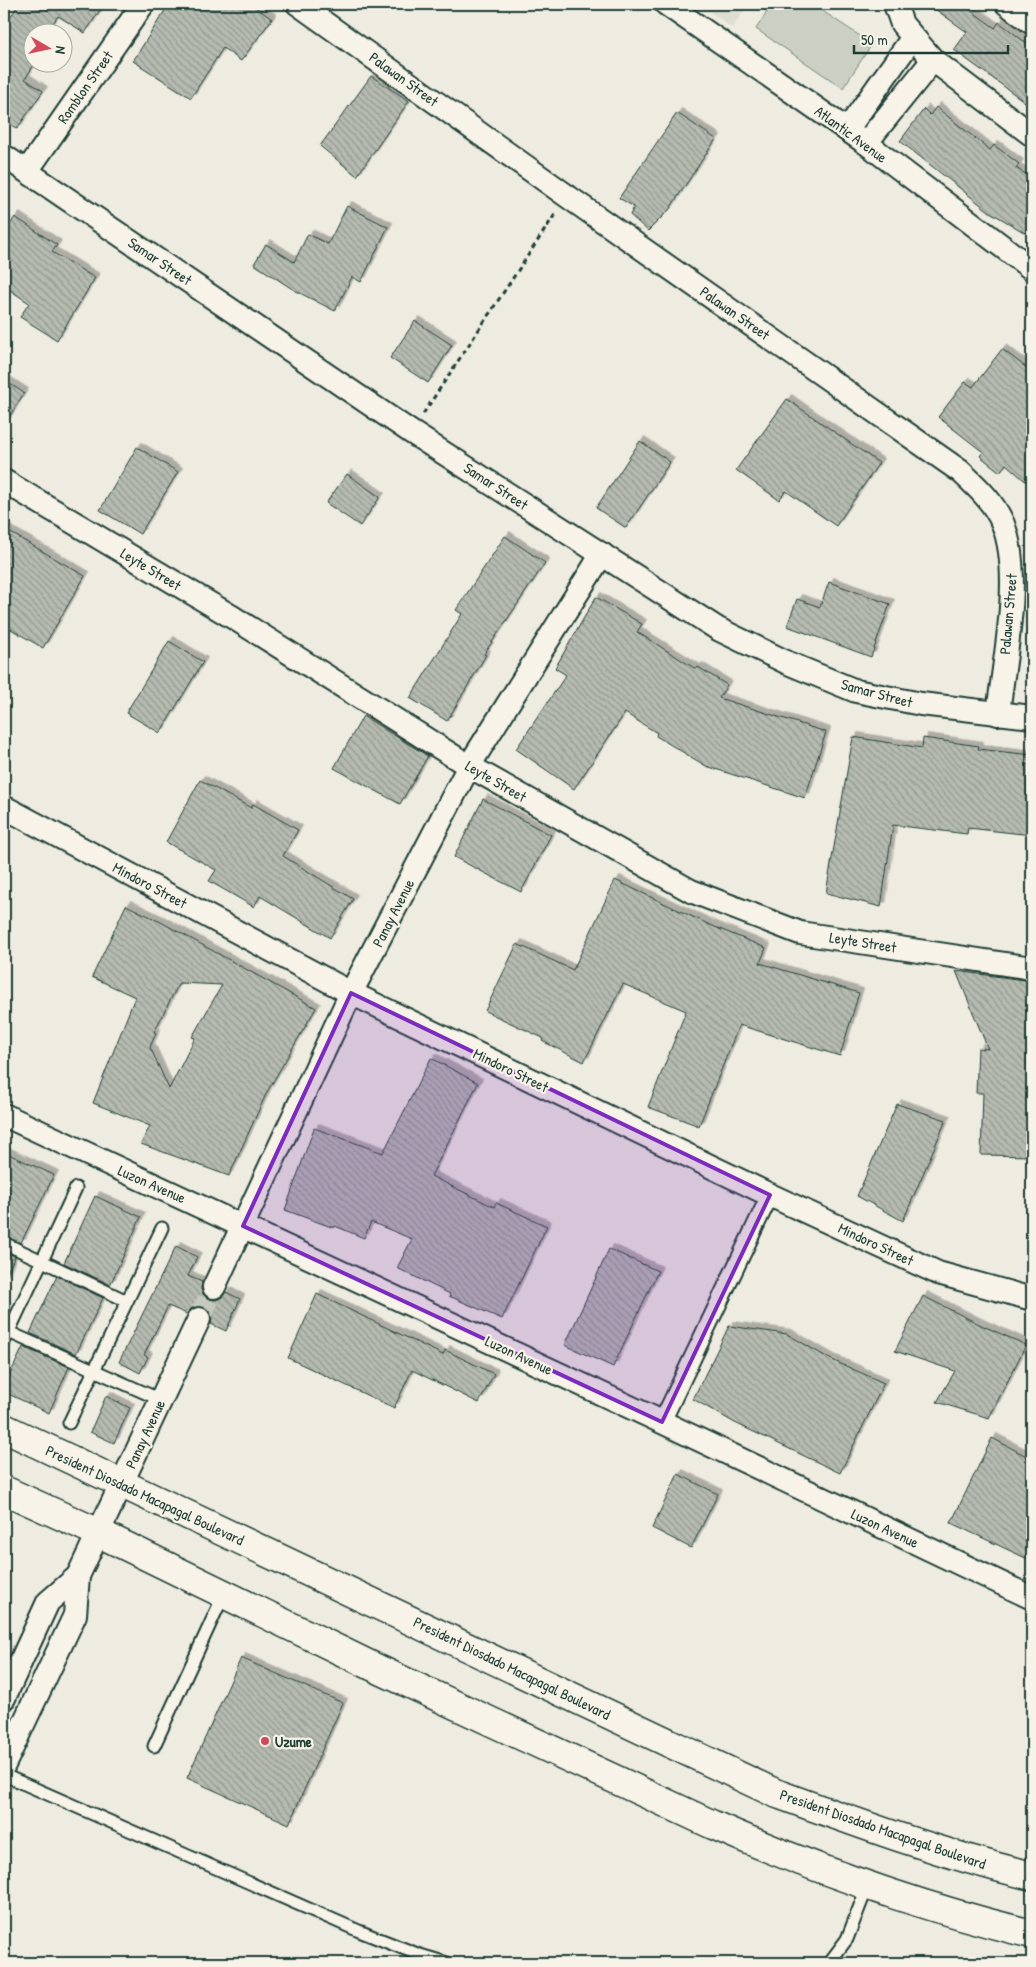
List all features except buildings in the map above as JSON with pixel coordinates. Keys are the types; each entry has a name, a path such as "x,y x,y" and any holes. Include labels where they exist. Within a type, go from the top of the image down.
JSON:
{"main road":[{"name":"President Diosdado Macapagal Boulevard","path":"4,1428 410,1618 775,1793 886,1834 988,1865 1032,1876"},
{"path":"4,1490 711,1824 868,1885 990,1924 1032,1934"}],"street":[{"name":"Romblon Street","path":"27,171 143,4"},
{"name":"Palawan Street","path":"298,4 567,196 960,471 988,498 1003,524 1012,562 1012,596 998,714"},
{"name":"Atlantic Avenue","path":"666,4 847,130 1032,269"},
{"path":"895,4 902,24 933,60 1032,135"},
{"path":"1007,4 1032,23"},
{"path":"847,130 913,36"},
{"path":"866,144 933,60"},
{"name":"Samar Street","path":"4,156 411,432 718,629 788,662 856,690 921,704 1032,717"},
{"name":"Leyte Street","path":"4,481 234,618 469,766 691,892 800,933 1032,968"},
{"name":"Panay Avenue","path":"214,1287 351,993 469,766 602,554"},
{"name":"Mindoro Street","path":"4,807 351,993 770,1195 938,1273 1032,1299"},
{"name":"Luzon Avenue","path":"4,1116 662,1422 1032,1598"},
{"path":"662,1422 770,1195"},
{"name":"Panay Avenue","path":"4,1765 75,1615 78,1576 199,1319"},
{"name":"Panay Avenue","path":"4,1698 48,1602 78,1576"}],"lane":[{"path":"76,1188 42,1262 5,1335 95,1370 161,1400"},
{"path":"69,1423 162,1228"},
{"path":"4,1243 127,1301"},
{"path":"154,1746 224,1594"},
{"path":"4,1775 360,1932 420,1955 447,1963"},
{"path":"830,1963 847,1940 868,1885"}],"path":[{"path":"411,432 567,196"}],"highlighted area":[{"path":"351,993 770,1195 662,1422 243,1226"}],"shaded area":[{"path":"700,4 749,4 732,28"},
{"path":"772,4 812,4 872,44 843,88 756,29"}],"tunnel":[{"path":"199,1319 214,1287"}],"place":[{"name":"Uzume","path":"265,1741"}]}
